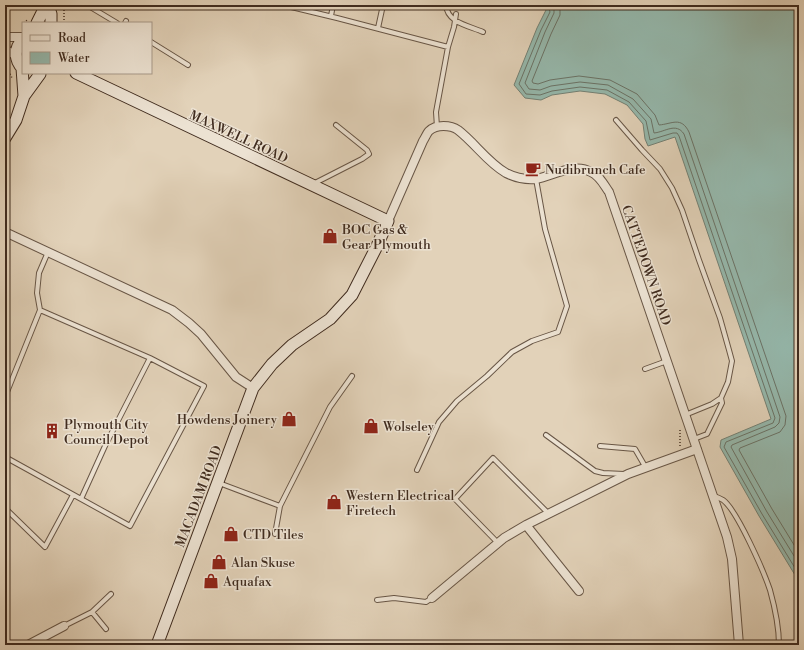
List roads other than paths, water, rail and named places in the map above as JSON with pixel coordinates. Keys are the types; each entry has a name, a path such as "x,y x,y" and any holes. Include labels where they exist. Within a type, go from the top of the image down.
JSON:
{"street":[{"path":"38,22 47,5"},
{"path":"47,5 51,22"},
{"path":"5,37 22,38"},
{"path":"22,39 18,45 16,56 22,66"},
{"path":"5,49 16,56"},
{"path":"5,138 16,120 24,96 25,74"},
{"path":"24,96 39,74"},
{"name":"MAXWELL ROAD","path":"78,74 91,78 388,221"},
{"name":"CATTEDOWN ROAD","path":"437,127 447,126 457,130 506,173 527,179 582,168 592,172 601,180 609,192 727,537 732,559 739,645"},
{"path":"388,221 423,141 429,131 437,127"},
{"name":"MACADAM ROAD","path":"157,645 253,388 272,364 292,345 330,319 352,295 388,221"},
{"path":"5,232 172,310 201,334 236,377 253,388"},
{"path":"432,598 498,543 526,525 628,474 697,449"},
{"path":"526,525 579,591"},
{"path":"28,645 64,626"}],"lane":[{"path":"87,5 115,22"},
{"path":"283,5 448,47"},
{"path":"331,16 333,5"},
{"path":"378,28 384,5"},
{"path":"446,5 448,15 455,21 483,32"},
{"path":"437,127 436,112 448,47 454,28 456,14"},
{"path":"152,43 188,65"},
{"path":"616,120 660,169 672,188 682,210 720,318 732,361 728,382 721,398 722,403 707,434 694,439"},
{"path":"311,185 369,154 367,150 336,125"},
{"path":"417,470 439,422 457,401 487,376 512,352 532,341 558,332 567,306 545,229 536,178"},
{"path":"5,397 40,310 37,293 39,273 48,252"},
{"path":"5,457 130,526 204,386 150,358 40,310"},
{"path":"81,499 105,446 150,358"},
{"path":"645,369 667,361"},
{"path":"275,534 280,506 330,407 352,376"},
{"path":"685,415 712,404 721,398"},
{"path":"546,435 595,471 610,474 628,474"},
{"path":"600,446 635,449 646,468"},
{"path":"498,543 455,499 493,458 549,514"},
{"path":"218,483 280,506"},
{"path":"712,494 724,500 738,520 751,546 770,590 779,628 779,645"},
{"path":"5,508 45,547 73,495"},
{"path":"64,626 92,612 111,594"},
{"path":"377,600 394,598 426,602 432,598"},
{"path":"92,612 106,629"}],"water":[{"path":"544,5 799,5 799,574 797,572 795,575 759,516 720,447 721,440 771,419 675,137 648,146 645,139 643,124 627,105 605,94 580,91 552,95 541,100 525,98 514,85 537,28 546,10"}],"place":[{"name":"Nudibrunch Cafe","path":"533,169"},
{"name":"BOC Gas & Gear Plymouth","path":"330,236"},
{"name":"Howdens Joinery","path":"289,419"},
{"name":"Wolseley","path":"371,426"},
{"name":"Plymouth City Council Depot","path":"52,431"},
{"name":"Western Electrical Firetech","path":"334,502"},
{"name":"CTD Tiles","path":"231,534"},
{"name":"Alan Skuse","path":"219,562"},
{"name":"Aquafax","path":"211,581"}]}
